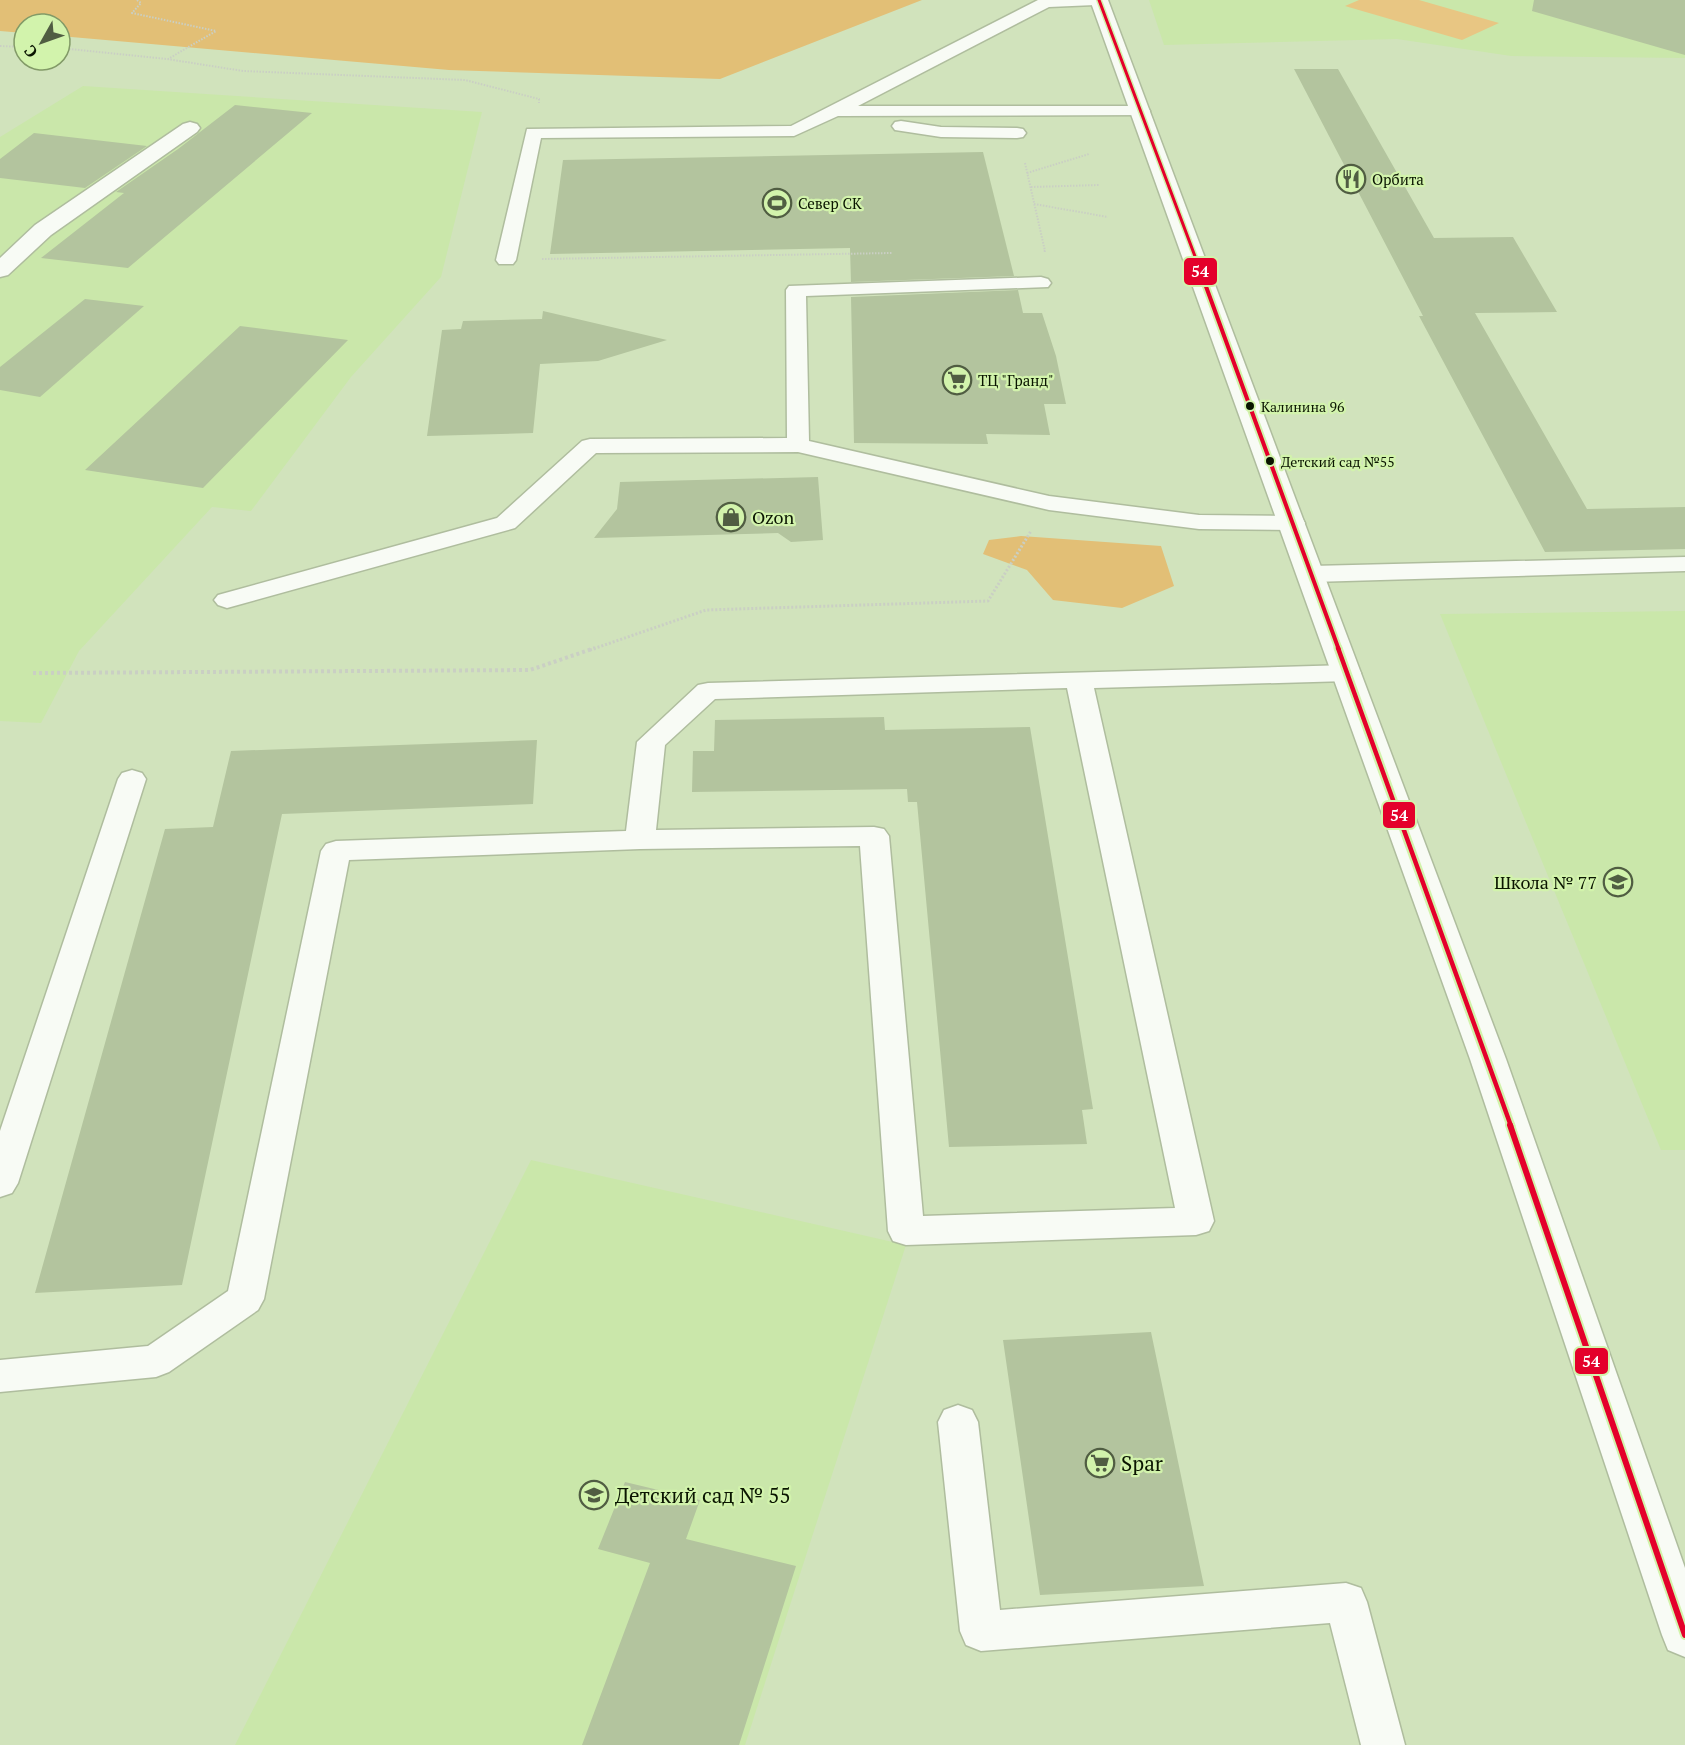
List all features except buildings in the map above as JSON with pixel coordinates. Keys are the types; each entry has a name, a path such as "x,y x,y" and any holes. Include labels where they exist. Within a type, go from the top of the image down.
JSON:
{"main road":[{"path":"1099,0 1312,574 1492,1070 1685,1635"},
{"path":"0,270 43,230 190,128"}],"lane":[{"path":"794,131 1046,2 1095,0"},
{"path":"835,111 1141,111"},
{"path":"874,128 894,125 941,132 1017,133"},
{"path":"506,260 533,133 834,131"},
{"path":"798,445 796,290 1041,284"},
{"path":"227,600 506,524 590,446 798,445 1049,503 1199,522 1293,523"},
{"path":"1312,574 1685,564"},
{"path":"640,840 651,741 708,691 1348,673"},
{"path":"0,1376 156,1361 245,1299 336,851 640,840 874,836 906,1231 1196,1221 1079,680"},
{"path":"0,1183 132,778"},
{"path":"958,1422 981,1631 1346,1602 1383,1745"}],"path":[{"path":"137,0 141,3 132,14 216,31 167,59"},
{"path":"72,49 167,59 243,71 465,80 539,99 533,133"},
{"path":"1017,133 1045,251 1033,251"},
{"path":"1027,173 1089,154"},
{"path":"1031,188 1099,185"},
{"path":"1034,204 1108,217"},
{"path":"506,260 901,253"},
{"path":"33,673 530,670 706,610 988,601 1049,503"}],"shaded area":[{"path":"0,0 922,0 720,79 449,70 72,37 72,12 12,12 12,32 0,31"},
{"path":"1149,0 1685,0 1685,58 1511,56 1397,39 1164,45"},
{"path":"1359,0 1419,0 1499,23 1462,40 1345,6"},
{"path":"83,86 482,112 441,277 351,377 251,511 212,507 79,651 41,723 0,721 0,137"},
{"path":"1021,536 1161,546 1174,586 1122,608 1053,600 1027,570 983,554 989,540"},
{"name":"Школа № 77","path":"1685,611 1685,1150 1661,1150 1440,614"},
{"name":"Детский сад № 55","path":"531,1160 906,1245 745,1745 235,1745"}],"transit line":[{"name":"54","path":"1099,0 1488,1059 1685,1635"}],"place":[{"name":"Орбита","path":"1351,179"},
{"name":"Север СК","path":"777,203"},
{"name":"ТЦ \"Гранд\"","path":"957,380"},
{"name":"Калинина 96","path":"1250,406"},
{"name":"Детский сад №55","path":"1270,461"},
{"name":"Ozon","path":"731,517"},
{"name":"Школа № 77","path":"1618,882"},
{"name":"Spar","path":"1100,1463"},
{"name":"Детский сад № 55","path":"594,1495"}]}
